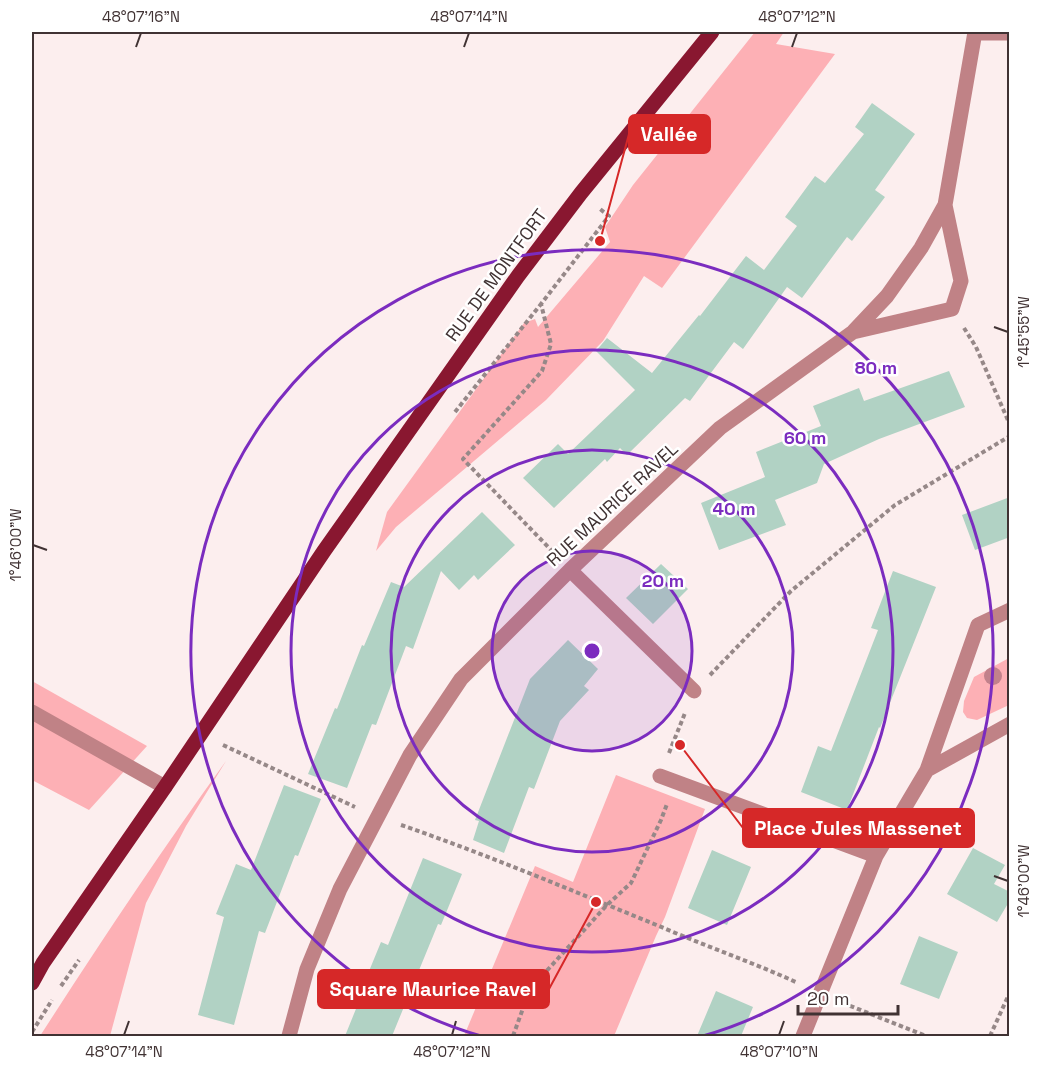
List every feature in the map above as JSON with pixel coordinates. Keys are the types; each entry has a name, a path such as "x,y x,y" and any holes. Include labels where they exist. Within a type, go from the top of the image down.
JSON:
{"main road":[{"name":"RUE DE MONTFORT","path":"32,983 43,963 324,551 518,276 581,193 712,32"}],"street":[{"path":"975,32 1010,33"},
{"name":"RUE MAURICE RAVEL","path":"290,1036 307,969 340,889 410,755 461,679 570,570 720,428 853,332 887,296 921,248 945,205 975,32"},
{"path":"853,332 952,309 960,281 945,205"},
{"path":"570,570 694,692"},
{"path":"803,1036 876,856 927,770 978,625 1010,610"},
{"path":"32,712 165,787"},
{"path":"927,770 1010,724"},
{"path":"660,776 876,856"}],"path":[{"path":"570,570 463,459 542,371 551,344 541,304 609,216 581,193"},
{"path":"952,309 976,347 1010,425"},
{"path":"660,776 694,692 791,591 896,505 1010,436"},
{"path":"221,744 377,817 444,840 607,905 926,1036"},
{"path":"513,1036 530,989 607,905 631,883 676,782"},
{"path":"990,1036 1010,992"}],"shaded area":[{"path":"755,32 784,32 776,44 835,54 662,288 644,276 603,341 546,400 396,527 376,551 387,512 524,323 535,319 538,327 610,242 605,227 633,185"},
{"path":"1009,658 1009,705 977,720 967,718 963,712 964,701 974,677"},
{"path":"32,681 147,746 89,810 32,780"},
{"path":"226,761 186,826 146,903 110,1036 40,1036 131,897"},
{"path":"616,775 705,809 665,917 614,1036 464,1036 535,866 573,882"}],"building":[{"path":"872,103 915,134 875,190 885,197 852,241 847,237 802,298 787,287 743,349 734,342 690,401 685,398 627,455 620,448 607,462 605,459 554,508 523,478 558,444 568,454 635,390 596,351 607,338 652,373 746,256 764,270 797,226 785,217 815,176 825,183 864,134 855,127"},
{"path":"949,371 965,407 879,439 824,464 817,483 775,500 786,525 719,550 701,503 765,477 756,452 821,426 813,406 859,388 864,401"},
{"path":"1010,497 1010,537 975,550 962,515"},
{"path":"482,512 515,545 478,580 474,575 459,590 441,571 413,649 406,646 376,725 372,724 347,788 308,774 391,582 404,587"},
{"path":"661,564 688,589 653,624 626,598"},
{"path":"893,571 936,587 847,810 801,792 818,746 831,751 878,630 871,628"},
{"path":"568,640 598,669 584,686 589,690 560,721 534,789 529,787 504,853 473,840 479,821 475,820 530,679"},
{"path":"284,785 321,799 298,856 295,855 265,933 259,931 234,1025 198,1015 224,917 216,914 236,864 251,870"},
{"path":"973,848 1005,865 994,884 1010,892 1010,900 997,922 947,894"},
{"path":"712,850 751,867 727,925 688,908"},
{"path":"423,858 462,874 441,925 438,924 392,1036 345,1036 381,942 388,945"},
{"path":"919,936 958,952 939,999 900,984"},
{"path":"716,991 753,1007 741,1036 697,1036"}],"place":[{"name":"Vallée","path":"600,241"},
{"name":"Place Jules Massenet","path":"680,745"},
{"name":"Square Maurice Ravel","path":"596,902"}]}
